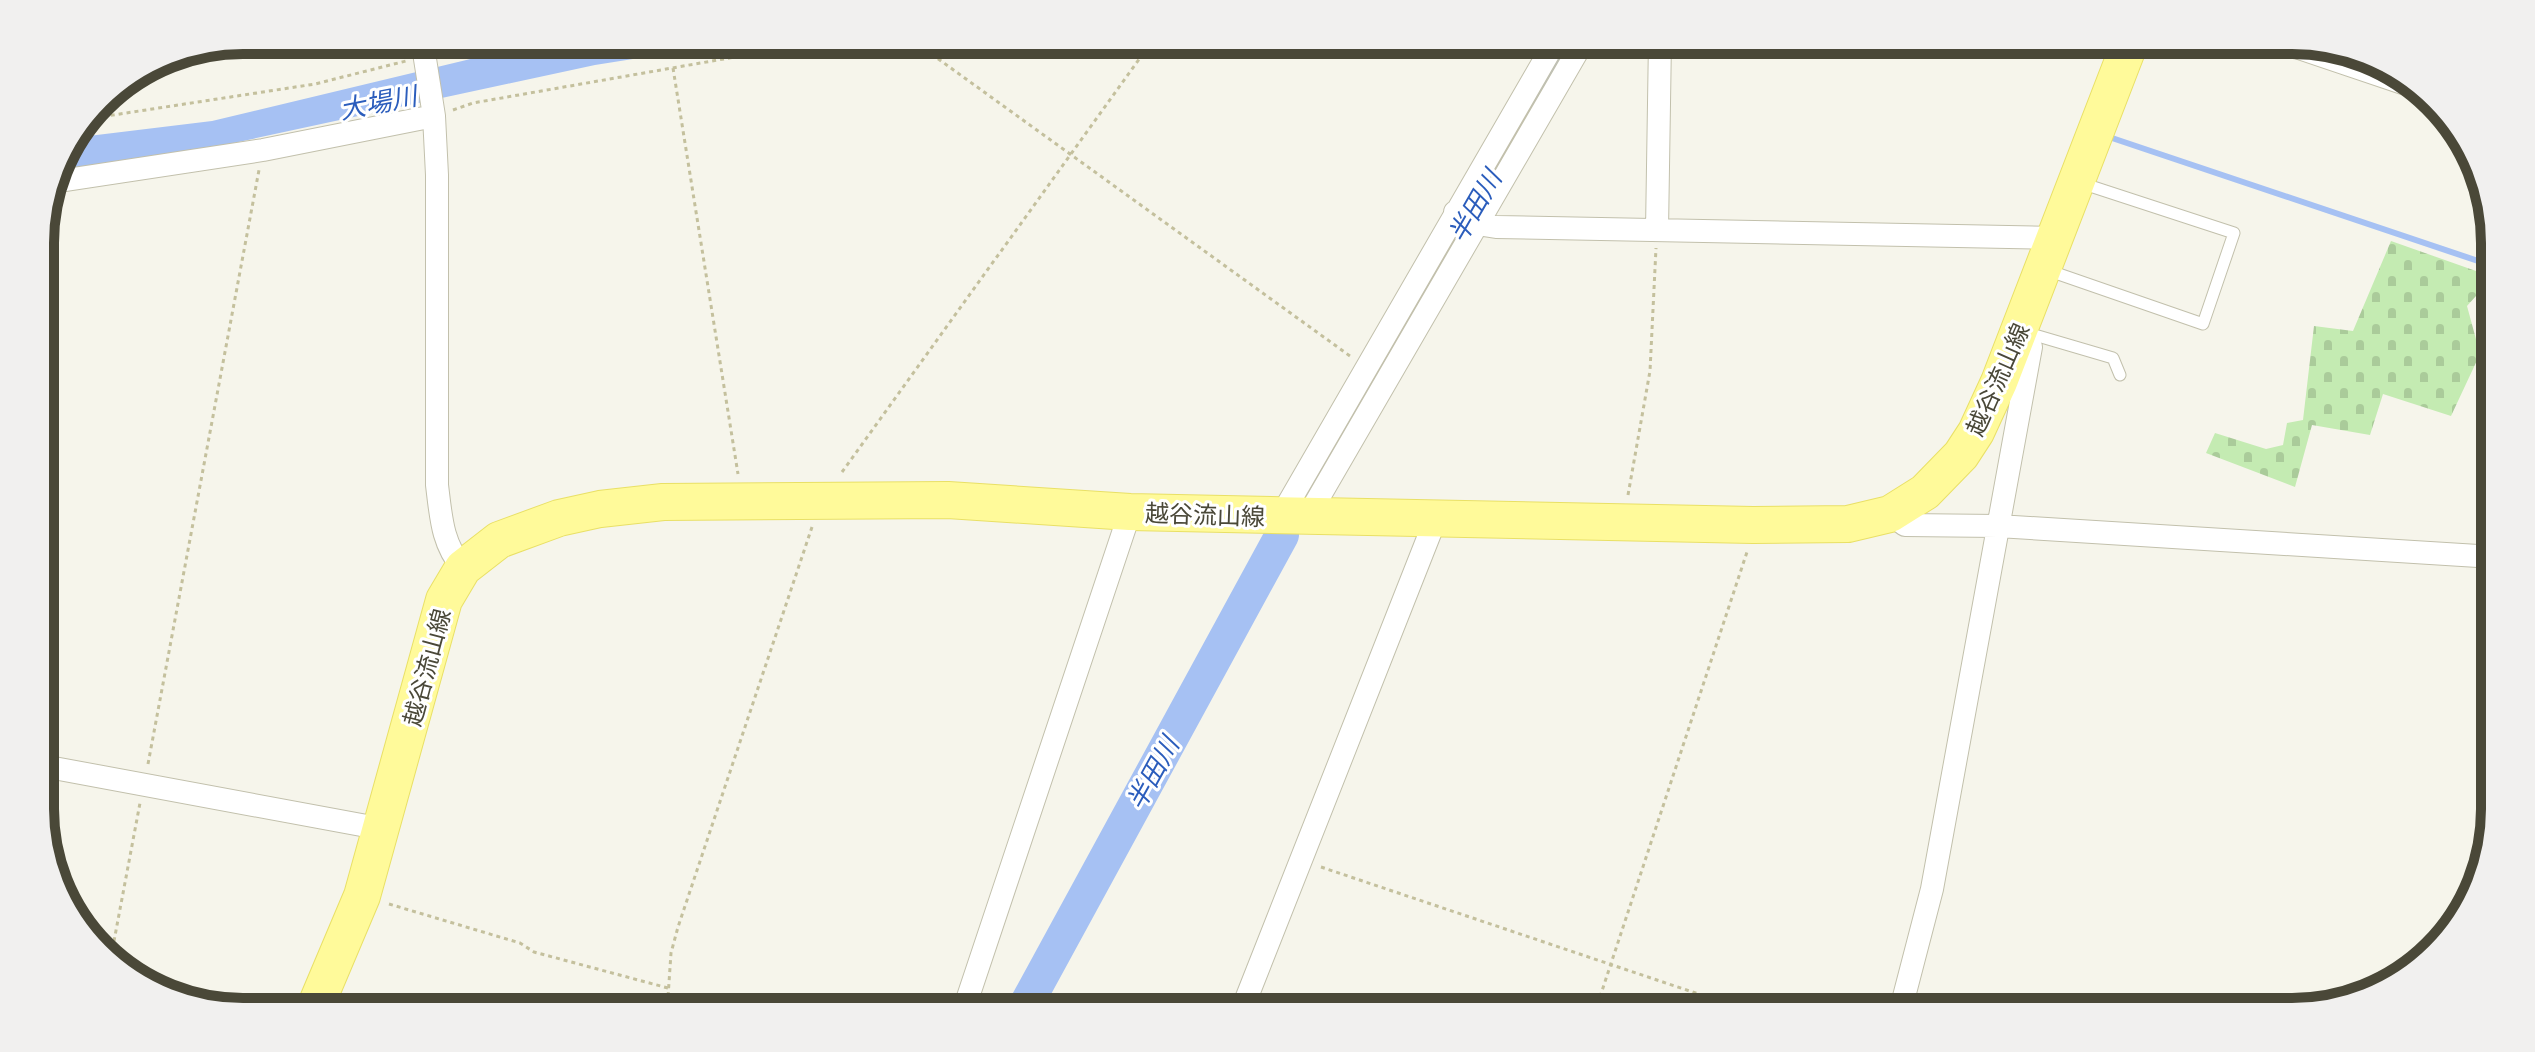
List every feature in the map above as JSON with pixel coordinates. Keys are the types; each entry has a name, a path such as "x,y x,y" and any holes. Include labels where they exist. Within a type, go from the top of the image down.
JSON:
{"main road":[{"name":"越谷流山線","path":"319,998 362,896 444,600 463,568 499,540 559,518 634,504 742,501 948,500 1130,512 1753,525 1848,524 1890,514 1925,492 1961,455 2023,341 2049,253 2126,54"}],"street":[{"path":"424,54 434,111 437,485 442,530 450,554 463,568"},
{"path":"1295,516 1466,218 1549,54"},
{"path":"1295,516 1367,366 1575,54"},
{"path":"1657,230 1660,54"},
{"path":"2328,58 2379,75"},
{"path":"65,180 263,150 434,111"},
{"path":"1466,218 2049,253"},
{"path":"1904,998 1932,889 1998,526 2019,430 2023,341"},
{"path":"968,998 1130,512"},
{"path":"1890,514 1905,525 1998,526 2481,556"},
{"path":"1247,998 1436,518"},
{"path":"54,768 383,829"}],"lane":[{"path":"2049,253 2203,324 2234,233 2076,181"},
{"path":"2023,341 2038,336 2113,358 2120,375"}],"path":[{"path":"103,117 315,84 420,54"},
{"path":"434,111 742,54"},
{"path":"931,54 1367,366"},
{"path":"668,998 671,953 678,927 821,501 1143,54"},
{"path":"673,68 742,501"},
{"path":"113,946 263,150"},
{"path":"1623,522 1650,371 1657,230"},
{"path":"1600,998 1753,525"},
{"path":"1302,861 1711,998"},
{"path":"362,896 520,943 534,952 668,988"}],"green space":[{"path":"2391,241 2481,273 2481,290 2467,306 2480,354 2451,416 2383,394 2370,435 2312,425 2295,487 2206,453 2215,433 2266,449 2283,445 2287,423 2303,420 2314,326 2353,331"}],"water":[{"name":"大場川","path":"665,54 595,65 113,169 67,174 87,136 212,121 483,56"}],"waterway":[{"name":"半田川","path":"1314,481 1563,54"},
{"path":"2112,138 2481,262"},
{"name":"半田川","path":"1030,998 1282,535"}]}
